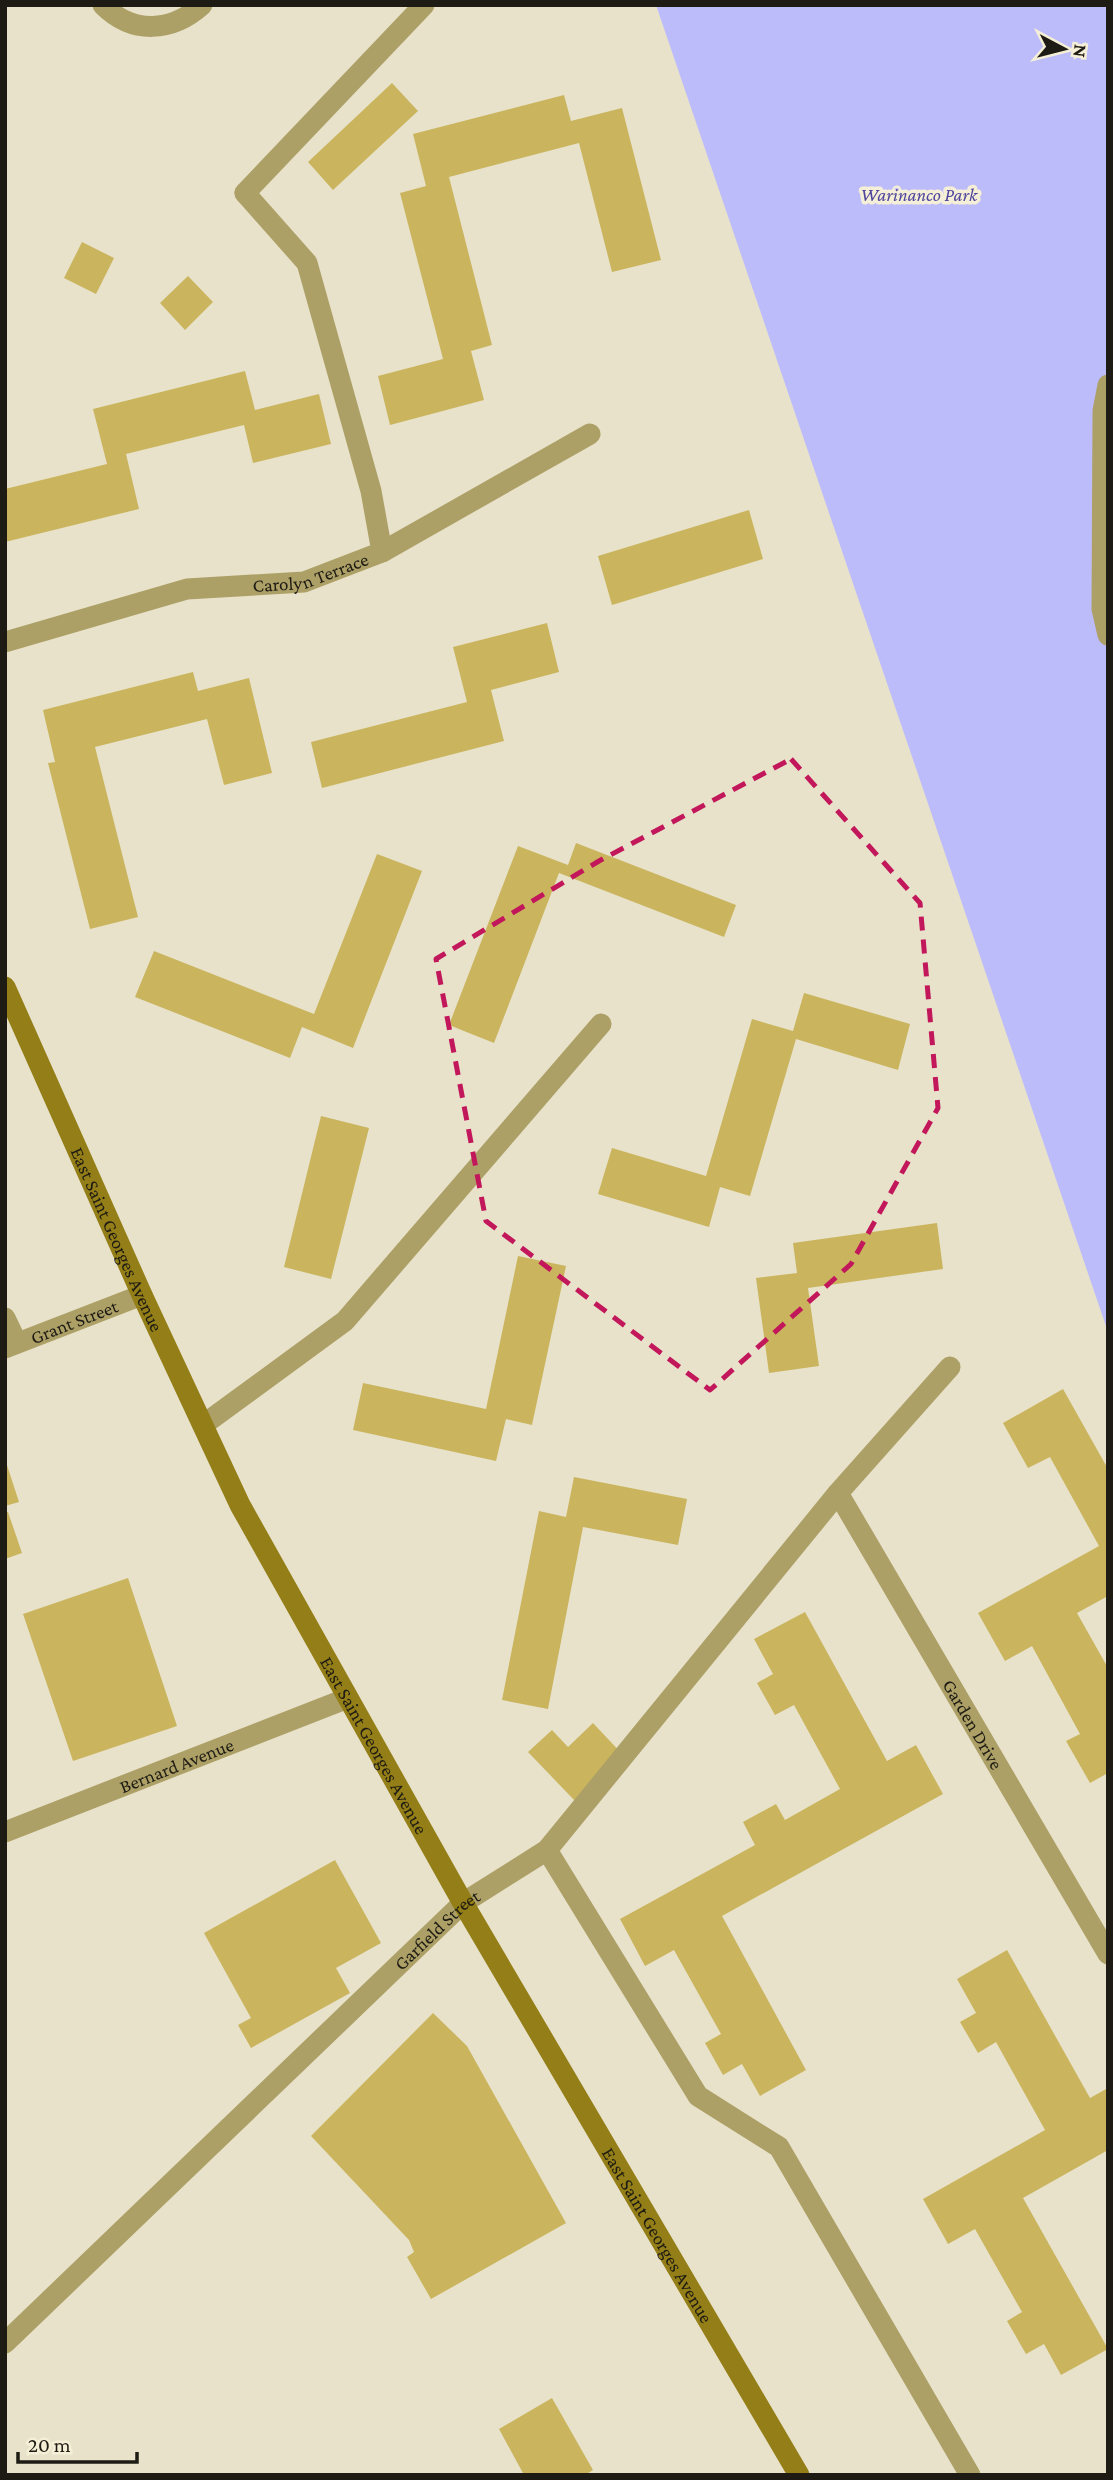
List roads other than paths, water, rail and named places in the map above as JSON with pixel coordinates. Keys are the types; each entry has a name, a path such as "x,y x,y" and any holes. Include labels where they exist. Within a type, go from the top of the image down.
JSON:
{"main road":[{"name":"East Saint Georges Avenue","path":"5,987 142,1295 240,1505 463,1903 792,2472"}],"street":[{"path":"103,5 128,23 164,27 181,22 202,5"},
{"path":"382,552 371,491 307,263 245,193 424,5"},
{"path":"1108,385 1103,411 1102,596 1108,635"},
{"name":"Carolyn Terrace","path":"5,642 187,589 304,583 382,552 590,434"},
{"path":"203,1425 345,1321 601,1024"},
{"name":"Grant Street","path":"11,1346 142,1295"},
{"path":"5,1318 11,1346"},
{"name":"Garfield Street","path":"5,2343 463,1903 547,1850 838,1493 950,1367"},
{"name":"Garden Drive","path":"838,1493 1108,1954"},
{"name":"Bernard Avenue","path":"5,1832 348,1698"},
{"path":"547,1850 698,2096 779,2147 970,2475"}],"park label":[{"name":"Warinanco Park","path":"919,194"}]}
